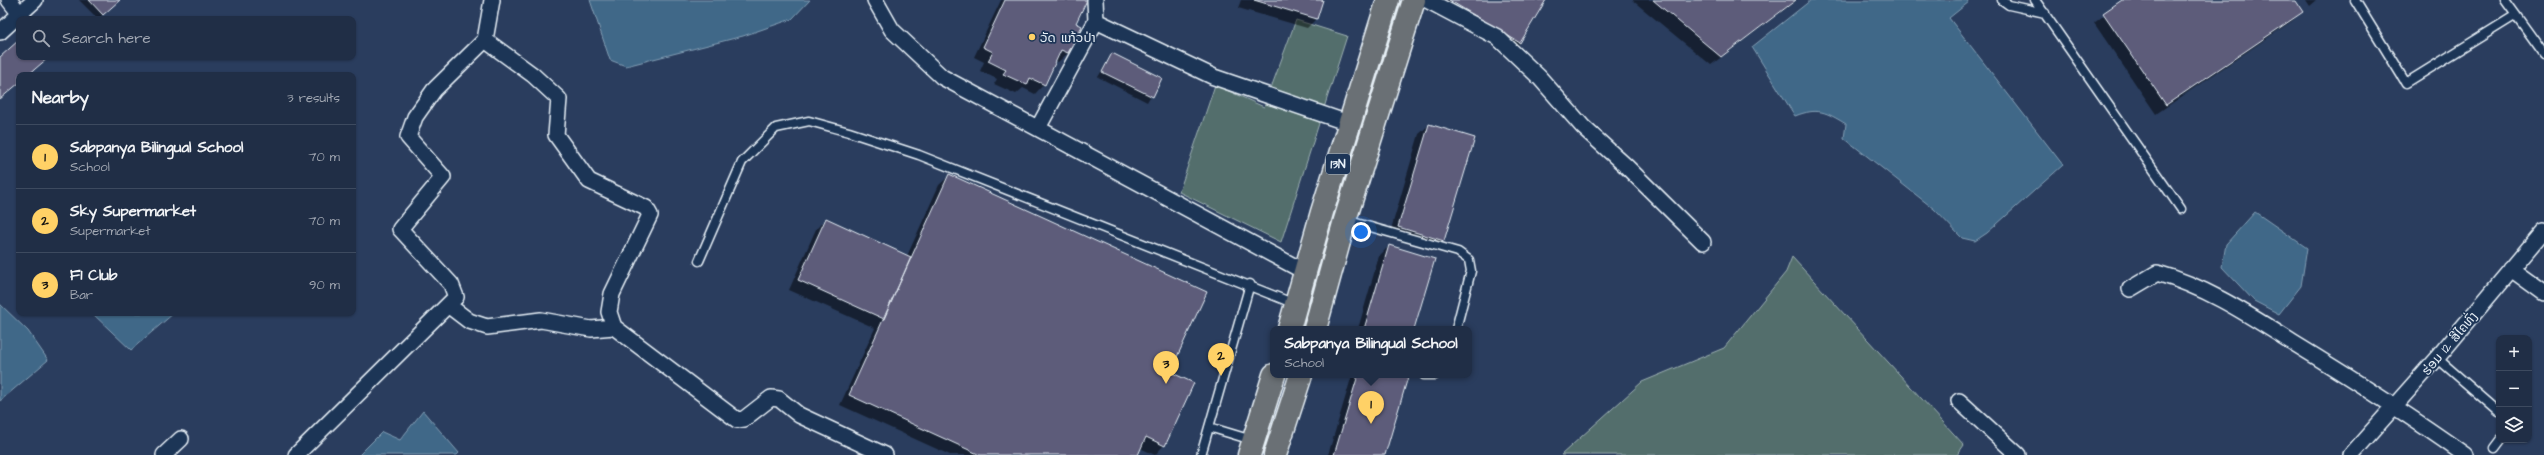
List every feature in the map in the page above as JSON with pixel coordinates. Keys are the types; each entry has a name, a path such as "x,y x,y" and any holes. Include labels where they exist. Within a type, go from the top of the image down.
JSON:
{"highway":[{"name":"13N","path":"1290,326 1388,0"},
{"name":"13N","path":"1316,326 1345,220 1414,0"},
{"path":"1252,448 1273,378"},
{"path":"1279,452 1300,378"}],"street":[{"path":"9,0 20,14 35,0"},
{"path":"296,455 456,297 451,284 400,229 435,189 443,177 408,137 416,117 434,90 485,40 492,0"},
{"path":"875,0 892,30 942,77 1305,272"},
{"path":"1038,128 1096,21 1095,0"},
{"path":"1427,0 1497,37 1539,77 1583,128 1627,167 1703,242"},
{"path":"0,32 16,18"},
{"path":"1096,21 1214,77 1351,124"},
{"path":"485,40 533,75 559,100 556,135 589,181 646,208 650,215 612,294 609,312 614,328 737,420 744,419 771,398 779,399 799,415 885,455"},
{"name":"ຮ່ອມ 12 ສີໄຄທົ່ງ","path":"2351,455 2396,406 2544,230"},
{"path":"2511,269 2544,293"},
{"path":"2130,289 2157,273 2198,287 2221,298 2396,406 2465,455"},
{"path":"448,305 469,321 487,327 541,320 591,329 614,328"},
{"path":"1959,401 2018,455"},
{"path":"164,455 181,439"}],"lane":[{"path":"2002,0 2009,5 2044,13"},
{"path":"2035,0 2181,209"},
{"path":"2355,0 2406,83 2516,15"},
{"path":"2505,0 2544,54"},
{"path":"699,261 742,162 776,128 809,121 850,132 919,155 1250,284 1296,304"},
{"path":"1345,220 1458,252 1469,260 1471,271 1457,326"},
{"path":"1201,455 1250,284"},
{"path":"2437,358 2496,409"},
{"path":"1209,427 1252,448"},
{"path":"2495,448 2499,443"}],"green space":[{"path":"1296,20 1347,36 1281,242 1179,192 1215,85 1264,107"},
{"path":"1792,257 1964,445 1957,455 1561,455 1642,382 1724,348 1786,272"}],"water":[{"path":"590,0 810,0 792,19 743,36 626,66 610,60"},
{"path":"1811,0 1968,0 1969,2 1949,18 2063,165 1987,233 1975,241 1962,238 1934,209 1844,138 1846,124 1833,116 1816,111 1795,116 1752,47"},
{"path":"2255,212 2307,248 2301,286 2279,314 2254,301 2222,267 2226,244"},
{"path":"0,304 28,331 48,360 0,401"},
{"path":"95,316 171,316 131,350"},
{"path":"423,411 459,453 457,455 359,455 382,432 400,440"}],"building":[{"path":"89,0 120,0 103,15"},
{"name":"ວັດ ແກ້ວປ່າ","path":"1005,0 1087,0 1076,23 1082,26 1068,53 1061,50 1045,85 1030,78 1027,85 1003,74 1006,70 988,61 993,52 983,47"},
{"path":"1254,0 1323,0 1317,19"},
{"path":"1449,0 1546,0 1520,43"},
{"path":"1653,0 1796,0 1721,57"},
{"path":"2122,0 2295,0 2303,12 2166,105 2103,13"},
{"path":"16,43 16,60 46,60 32,72 16,72 16,86 0,99 0,57"},
{"path":"1112,53 1162,78 1153,97 1102,72"},
{"path":"1429,124 1475,138 1444,241 1398,227"},
{"path":"949,174 1207,292 1170,372 1194,383 1165,446 1146,437 1138,455 980,455 849,395"},
{"path":"826,218 911,257 884,319 798,280"},
{"path":"1389,245 1435,259 1415,326 1365,326"},
{"path":"1357,378 1408,378 1385,455 1334,455"}],"place":[{"name":"ວັດ ແກ້ວປ່າ","path":"1032,37"},
{"name":"Sky Supermarket","path":"1221,376"},
{"name":"F1 Club","path":"1166,384"},
{"name":"Sabpanya Bilingual School","path":"1371,424"}]}
